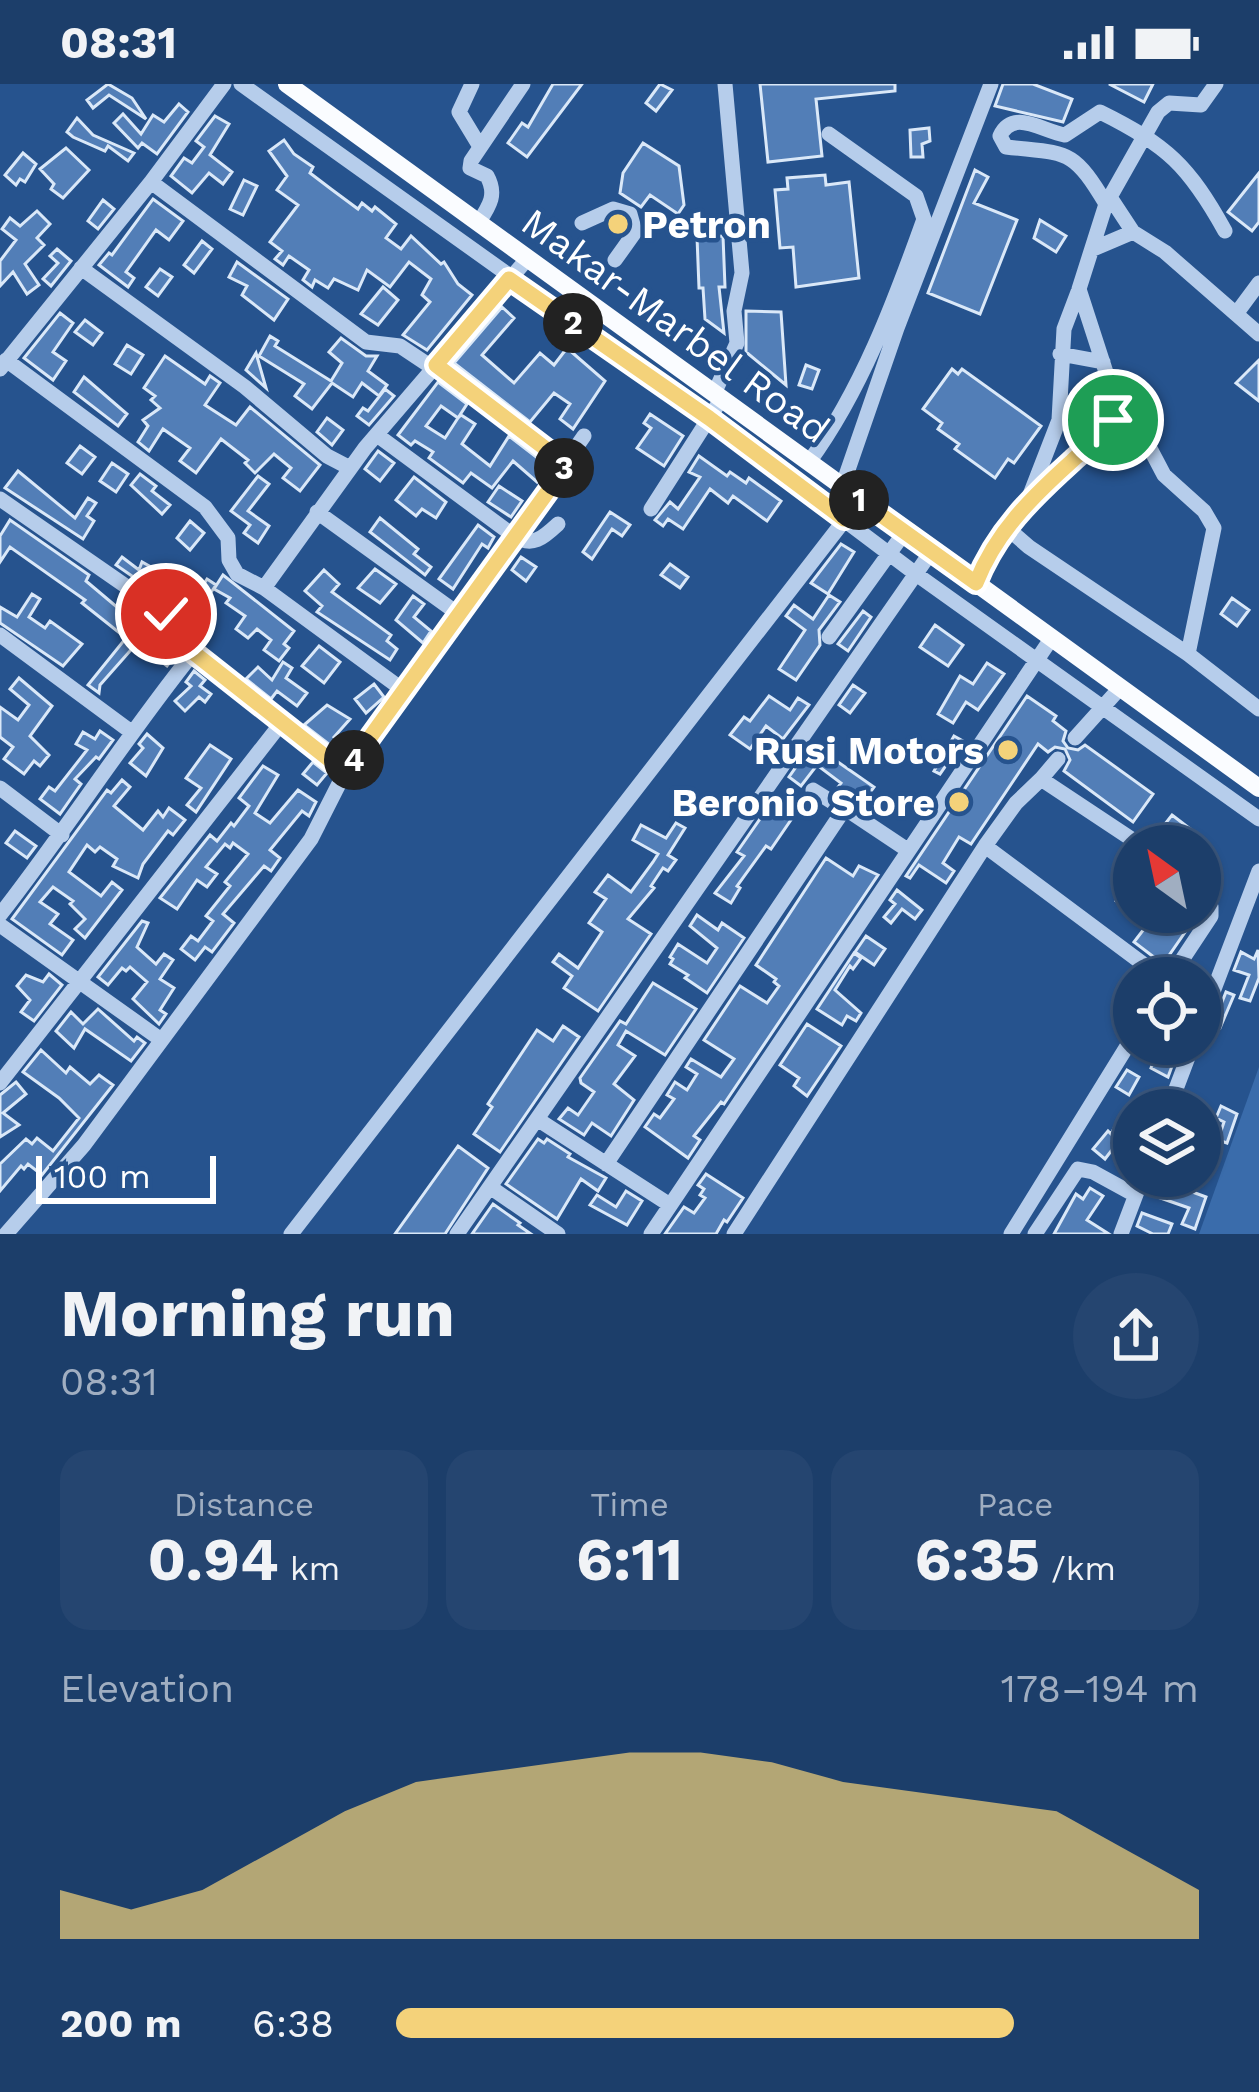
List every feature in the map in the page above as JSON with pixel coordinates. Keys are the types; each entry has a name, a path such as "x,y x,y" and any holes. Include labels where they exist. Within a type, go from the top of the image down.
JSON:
{"main road":[{"name":"Makar-Marbel Road","path":"287,84 1259,788"}],"street":[{"path":"224,84 3,364 205,507 228,538 232,569 404,690"},
{"path":"241,84 1259,819"},
{"path":"472,84 459,112 479,145"},
{"path":"479,222 493,189 487,176 470,168 479,145 523,84"},
{"path":"651,509 709,418 737,344 734,311 742,273 725,84"},
{"path":"842,487 991,84"},
{"path":"1027,502 1059,420 1064,329 1108,201 1163,107 1201,105 1216,84"},
{"path":"1225,231 1194,178 1162,146 1100,112 1065,134 1022,122 1004,127 1000,136 1006,147 1051,149 1075,160 1132,232 1165,252 1259,334"},
{"path":"809,462 837,424 924,220 916,196 829,134"},
{"path":"151,182 366,342 400,346 434,366 567,465"},
{"path":"582,223 613,208 630,214 635,232 616,260"},
{"path":"1093,249 1132,232"},
{"path":"264,589 350,468 528,258"},
{"path":"80,268 245,387 326,456 350,468"},
{"path":"1236,314 1259,283"},
{"path":"1079,289 1115,400 1144,437 1164,475 1204,511 1214,529 1188,654"},
{"path":"1060,354 1103,362"},
{"path":"976,583 989,549 1027,502 1108,430 1115,400"},
{"path":"377,435 528,543 558,524"},
{"path":"6,1234 84,1145 311,839 345,772 584,436"},
{"path":"0,499 166,614 194,653 345,772"},
{"path":"291,1234 860,500"},
{"path":"317,512 457,613"},
{"path":"1006,527 1259,709"},
{"path":"829,637 904,533"},
{"path":"457,1234 931,552"},
{"path":"0,635 130,731"},
{"path":"650,1234 1051,639"},
{"path":"0,915 62,835 130,731 194,653"},
{"path":"1075,738 1120,688"},
{"path":"0,1083 283,721"},
{"path":"734,1234 985,846 1016,803 1058,759"},
{"path":"1041,779 1113,827"},
{"path":"0,788 62,835"},
{"path":"813,790 906,850"},
{"path":"606,1163 845,810"},
{"path":"985,846 1137,957"},
{"path":"1221,971 1259,871"},
{"path":"0,925 160,1040"},
{"path":"1011,1234 1115,1065"},
{"path":"537,1119 670,1205"},
{"path":"1035,1234 1078,1168 1113,1183"},
{"path":"490,1187 558,1234"},
{"path":"1121,1234 1136,1197"}],"shaded area":[{"path":"1259,1067 1259,1234 1199,1234 1212,1197 1221,1197 1221,1173"}],"building":[{"path":"108,84 132,98 146,119 109,95 93,108 87,100"},
{"path":"553,84 582,84 527,157 508,143 522,123 528,127"},
{"path":"660,84 672,90 656,111 646,103"},
{"path":"760,84 895,84 895,91 816,99 822,156 768,162"},
{"path":"1003,84 1033,84 1072,99 1063,122 995,106"},
{"path":"1109,84 1153,84 1144,102"},
{"path":"179,104 188,112 157,154 142,143 138,148 114,123 123,114 141,134 153,115 164,122"},
{"path":"215,116 229,124 210,155 232,172 223,184 209,173 192,193 171,176 184,158 192,163 204,147 196,141"},
{"path":"77,118 93,135 134,153 128,161 108,146 105,151 73,137 67,132"},
{"path":"929,128 930,141 922,144 923,157 911,157 910,130"},
{"path":"284,140 313,167 310,173 331,189 358,209 362,203 372,211 375,207 396,224 386,238 401,249 411,236 444,262 472,295 427,350 403,335 430,302 422,295 431,279 409,262 390,287 367,270 358,290 334,279 328,288 315,280 312,287 303,280 309,270 289,256 283,265 275,259 282,251 270,242 298,205 277,190 287,176 269,151"},
{"path":"643,143 679,166 684,205 678,214 650,195 641,207 620,193 623,173"},
{"path":"66,148 89,170 63,198 51,189 54,184 40,169"},
{"path":"23,153 36,164 25,182 20,179 16,185 5,175"},
{"path":"975,170 988,177 974,203 1017,220 980,314 928,293"},
{"path":"1259,173 1259,222 1252,231 1228,212"},
{"path":"825,175 826,185 849,182 859,278 796,287 793,247 780,248 775,190 788,189 787,178"},
{"path":"244,180 257,186 243,215 230,209"},
{"path":"153,199 183,221 169,240 156,230 126,272 134,278 128,287 99,265 112,255"},
{"path":"103,200 114,209 98,229 88,221"},
{"path":"37,211 50,224 37,238 44,245 25,264 39,285 27,294 13,272 0,286 0,261 16,240 2,229 10,218 20,226"},
{"path":"1040,220 1066,236 1056,252 1034,238"},
{"path":"723,236 725,287 719,287 724,333 705,319 697,237"},
{"path":"202,241 212,249 194,273 184,265"},
{"path":"57,249 71,261 51,286 43,279 58,263 50,256"},
{"path":"237,262 288,299 274,320 242,295 247,286 229,277"},
{"path":"160,269 172,277 158,296 146,287"},
{"path":"383,287 398,300 378,325 361,314"},
{"path":"502,307 514,318 482,355 514,383 540,353 554,365 567,348 605,381 573,429 560,419 570,404 554,393 530,422 454,363"},
{"path":"746,311 781,312 786,385 746,352"},
{"path":"60,313 73,323 53,352 66,361 53,380 24,358"},
{"path":"85,320 102,333 93,345 75,332"},
{"path":"270,336 278,341 275,346 331,381 342,363 329,352 341,338 366,356 377,356 368,371 387,385 379,396 362,383 353,397 332,383 312,409 295,396 304,384 259,356"},
{"path":"127,345 143,355 131,374 115,364"},
{"path":"256,353 266,388 246,370"},
{"path":"165,356 205,384 210,376 220,383 205,405 236,425 250,407 320,465 300,491 283,478 291,468 274,454 255,473 245,463 248,460 221,439 196,473 180,461 190,448 163,429 149,451 138,442 148,426 143,420 160,408 144,388"},
{"path":"1259,360 1259,401 1236,383"},
{"path":"806,365 819,370 812,389 799,385"},
{"path":"952,369 958,374 962,369 1041,426 1014,463 1008,459 995,478 955,449 959,444 938,429 942,423 923,409"},
{"path":"84,377 127,414 118,426 74,392"},
{"path":"438,382 467,404 458,418 461,415 475,424 462,444 490,466 509,436 548,466 537,482 513,461 492,488 471,473 463,483 429,458 433,452 398,435","holes":["441,406 458,418 445,438 426,426"]},
{"path":"385,389 394,396 369,425 357,416 363,408 368,411"},
{"path":"650,414 683,436 664,466 637,448 651,428 644,423"},
{"path":"327,418 343,430 332,445 317,432"},
{"path":"80,446 95,457 82,474 67,463"},
{"path":"378,451 394,463 380,481 365,469"},
{"path":"699,456 727,476 730,472 746,483 749,478 781,501 767,521 733,496 728,503 710,489 683,529 668,519 663,526 655,520 670,502 678,509 700,477 689,472"},
{"path":"112,463 128,474 116,492 100,481"},
{"path":"18,471 75,518 88,498 96,503 87,516 94,521 83,539 5,488"},
{"path":"140,474 170,505 162,514 131,485"},
{"path":"258,476 269,484 248,511 269,526 258,543 244,533 250,525 231,511"},
{"path":"414,477 446,502 436,518 422,509 416,516 396,500"},
{"path":"499,486 522,501 511,517 488,502"},
{"path":"610,512 630,525 622,536 612,529 592,559 583,552"},
{"path":"380,518 418,549 414,554 431,567 425,575 370,532"},
{"path":"10,520 89,575 86,581 118,608 169,640 175,648 162,646 175,656 167,666 137,643 100,685 99,693 88,685 126,638 82,603 85,600 10,547 0,562 0,536"},
{"path":"190,521 204,533 190,550 177,538"},
{"path":"478,525 494,537 488,548 482,544 453,589 439,579"},
{"path":"841,544 854,552 828,594 811,583"},
{"path":"122,557 139,570 142,562 174,580 165,590 150,577 145,585 116,565"},
{"path":"521,557 536,567 526,581 512,570"},
{"path":"670,564 688,577 680,588 661,575"},
{"path":"375,569 396,584 380,603 358,588"},
{"path":"324,570 339,584 332,592 391,635 387,641 397,649 390,660 317,612 322,606 305,591"},
{"path":"223,575 294,631 279,661 264,650 271,640 257,629 248,638 236,629 245,616 226,603 230,598 214,589"},
{"path":"207,579 216,585 203,604 207,608 194,621 178,606 190,593 195,598"},
{"path":"32,594 40,599 29,617 45,628 50,621 82,644 63,666 0,623 0,607 17,617"},
{"path":"829,595 840,602 819,630 820,645 796,680 779,669 805,630 786,616 794,605 813,619"},
{"path":"413,596 424,604 414,617 431,631 423,643 396,620"},
{"path":"1232,598 1249,610 1237,626 1221,614"},
{"path":"863,611 871,617 848,651 838,644"},
{"path":"935,625 963,645 948,666 920,647"},
{"path":"319,646 340,662 324,683 302,666"},
{"path":"283,662 292,668 286,678 307,693 297,706 277,691 271,699 246,679 258,667 272,680"},
{"path":"987,663 1004,674 978,710 966,702 953,723 938,714 960,676 973,684"},
{"path":"194,671 205,680 200,686 211,694 205,702 199,697 185,711 175,701 191,686 186,682"},
{"path":"19,678 52,706 30,736 49,755 40,766 34,761 24,774 4,759 13,747 0,737 0,707 18,720 29,705 10,689"},
{"path":"374,684 384,697 366,713 355,699"},
{"path":"853,685 865,693 850,713 839,705"},
{"path":"769,696 790,710 798,698 809,705 783,739 766,726 750,749 730,735 744,717 750,721"},
{"path":"1027,696 1056,716 1053,721 1066,731 1063,741 1068,748 1078,750 1085,745 1153,794 1133,822 1064,771 1070,760 1065,749 1055,747 1048,752 1038,744 971,844 959,837 943,863 954,871 946,883 919,865 910,878 906,876"},
{"path":"327,705 350,719 334,737 347,748 343,755 304,725"},
{"path":"100,731 113,740 75,779 81,784 60,814 40,799 49,787 55,791 87,750 76,744 83,732 95,739"},
{"path":"147,734 163,748 146,776 130,763 143,748 139,744"},
{"path":"954,736 963,741 940,774 934,771 939,762 926,752 931,744 945,752"},
{"path":"812,744 874,787 864,807 836,790 841,783 817,765 801,786 789,777"},
{"path":"210,745 231,759 196,812 187,805 201,788 186,778"},
{"path":"313,762 327,773 317,785 303,774"},
{"path":"263,766 278,775 255,813 270,823 298,790 316,802 309,816 302,811 270,850 280,858 271,871 264,866 223,914 234,923 212,952 205,947 195,960 181,949 191,936 198,941 213,921 206,916 248,854 233,843 230,848 225,844 206,867 217,874 207,887 197,880 177,909 160,898 210,835 217,841 231,823 234,826 249,806 239,798"},
{"path":"122,780 130,787 114,806 143,830 158,811 163,817 169,808 185,820 173,835 168,831 138,878 113,866 117,859 100,847 95,852 87,845 69,872 101,896 112,882 122,890 85,938 75,929 85,919 70,904 73,901 53,887 40,902 58,914 50,924 73,940 62,955 12,919 107,790 111,793"},
{"path":"784,801 797,811 737,886 731,903 715,893 744,856 737,852 769,806 777,811"},
{"path":"1172,815 1185,825 1164,825"},
{"path":"676,823 685,828 668,855 676,860 668,871 663,868 654,888 628,919 651,934 598,1011 564,988 572,976 553,962 559,954 578,968 602,932 589,923 606,899 595,892 608,875 631,892 653,862 658,854 633,840 641,825 666,838"},
{"path":"15,831 36,846 27,858 6,843"},
{"path":"826,858 853,876 859,866 878,875 724,1104 694,1136 700,1140 688,1158 645,1127 654,1114 660,1118 674,1099 667,1095 675,1082 687,1090 697,1074 686,1067 691,1059 721,1077 734,1059 704,1040 740,986 767,1003 779,986 756,965"},
{"path":"897,890 922,910 915,919 902,909 891,923 884,917 895,904 890,900"},
{"path":"697,915 718,930 722,923 744,938 707,993 670,964 678,944 707,963 717,948 690,926"},
{"path":"142,921 148,923 137,947 156,964 164,954 173,960 160,979 174,988 160,1010 166,1014 159,1024 133,999 147,982 130,967 122,968 108,985 98,977"},
{"path":"1141,933 1184,933 1168,957 1154,957 1134,942"},
{"path":"866,936 885,949 874,965 855,952"},
{"path":"1258,950 1259,978 1250,1001 1240,998 1249,975 1234,970 1241,952 1254,959"},
{"path":"854,953 861,958 835,990 861,1013 856,1021 847,1016 842,1025 817,1009"},
{"path":"49,974 62,985 34,1021 21,1012 30,1000 17,986 26,975 43,982"},
{"path":"653,983 696,1009 665,1055 626,1031 618,1045 635,1056 614,1084 634,1100 611,1136 592,1123 584,1135 559,1119 568,1108 578,1115 594,1092 580,1078"},
{"path":"1226,992 1234,995 1221,1026"},
{"path":"98,1009 134,1041 137,1037 145,1043 131,1061 85,1029 74,1048 56,1031 71,1012 83,1024"},
{"path":"807,1024 841,1046 807,1096 794,1086 799,1078 780,1065"},
{"path":"563,1026 579,1037 500,1152 474,1134 492,1107 488,1104 537,1030 553,1041"},
{"path":"41,1050 66,1073 70,1067 90,1084 99,1075 113,1085 42,1175 28,1164 24,1169 21,1166 0,1191 0,1164 26,1139 32,1144 37,1138 53,1151 79,1118 23,1072"},
{"path":"1152,1065 1172,1065 1168,1077"},
{"path":"1127,1070 1139,1077 1132,1089 1116,1087"},
{"path":"16,1082 26,1094 3,1113 19,1125 0,1137 0,1095"},
{"path":"1221,1106 1237,1114 1227,1143 1221,1141"},
{"path":"1113,1130 1113,1149 1105,1159 1093,1149 1108,1131"},
{"path":"538,1139 544,1143 547,1139 606,1178 598,1191 581,1179 557,1219 506,1184"},
{"path":"458,1146 488,1168 445,1234 395,1234"},
{"path":"706,1174 743,1198 727,1222 716,1234 665,1234 684,1207 694,1213 705,1198 698,1185"},
{"path":"1090,1188 1103,1196 1087,1220 1109,1234 1054,1234 1076,1194 1083,1199"},
{"path":"626,1191 642,1201 627,1225 590,1205 597,1195 616,1207"},
{"path":"1158,1197 1206,1197 1195,1229 1182,1224 1189,1208"},
{"path":"493,1204 520,1223 531,1234 472,1234"},
{"path":"1142,1213 1172,1224 1168,1234 1153,1234 1137,1226"}],"place":[{"name":"Petron","path":"618,224"},
{"name":"Rusi Motors","path":"1008,750"},
{"name":"Beronio Store","path":"959,802"}],"route":[{"path":"166,614 194,653 345,772 567,465 436,365 509,279 844,519 860,500 976,583 989,549 1027,502 1102,437 1113,420"}]}
